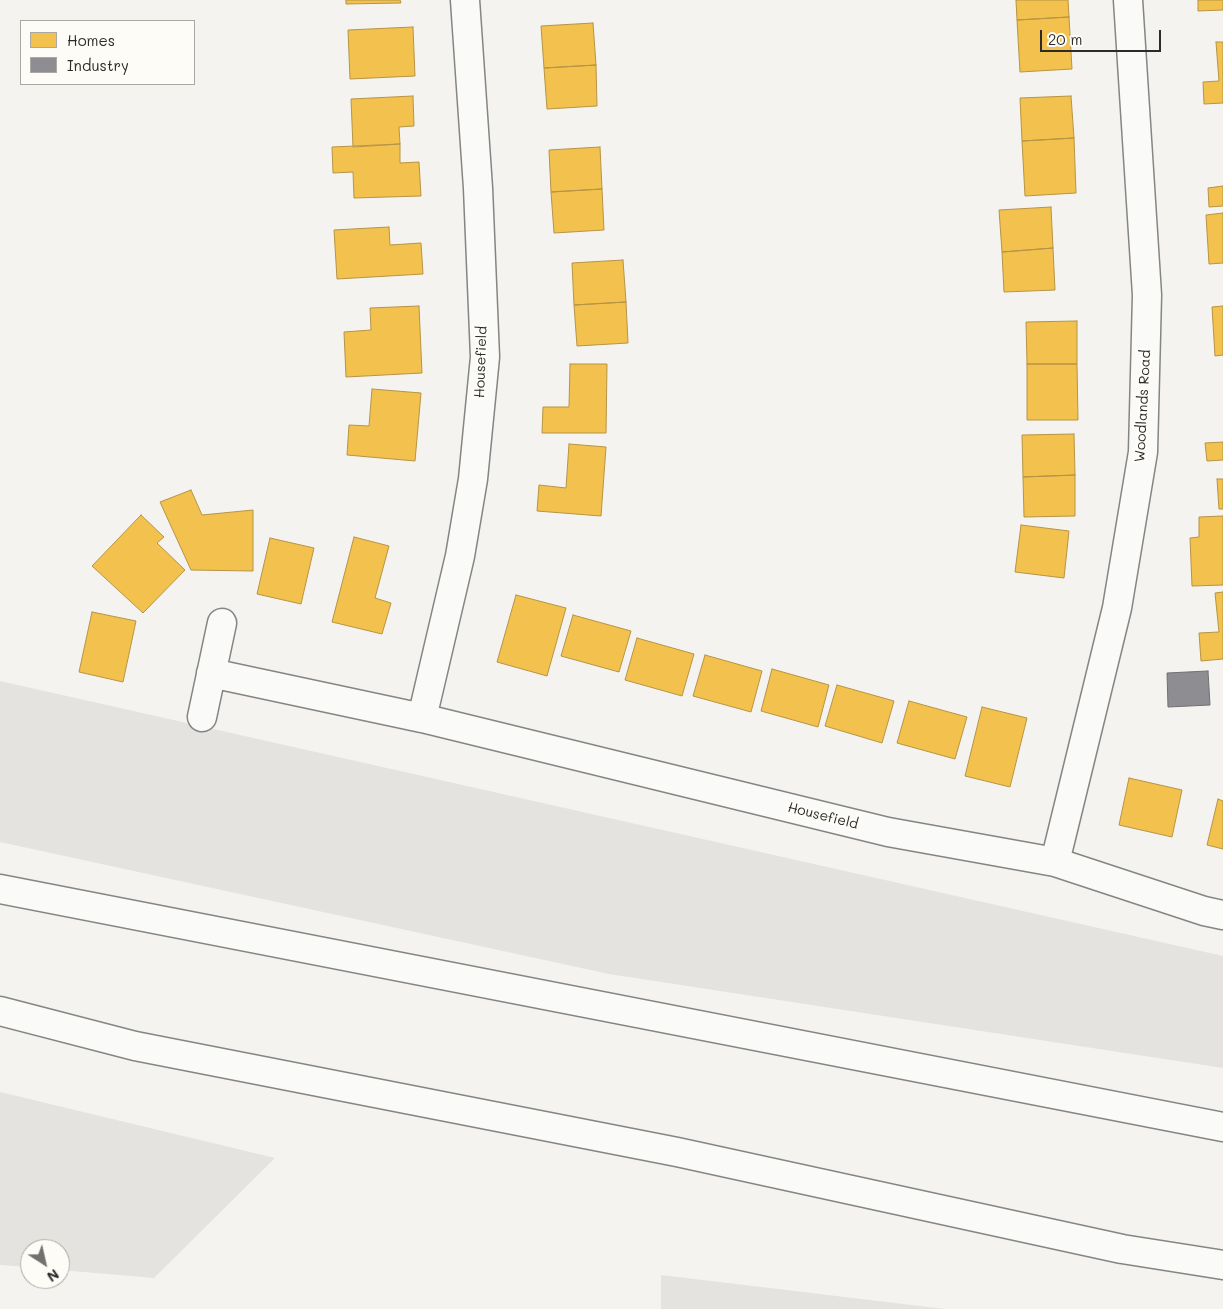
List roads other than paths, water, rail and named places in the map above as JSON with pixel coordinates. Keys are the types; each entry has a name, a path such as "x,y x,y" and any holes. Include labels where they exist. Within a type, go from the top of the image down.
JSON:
{"main road":[{"name":"Housefield","path":"422,718 463,537 473,479 484,357 478,188 465,0"},
{"name":"Woodlands Road","path":"1055,862 1117,608 1142,452 1147,295 1128,0"},
{"path":"202,717 222,623"},
{"name":"Housefield","path":"211,673 422,718 888,832 1055,862 1204,911 1223,914"},
{"path":"0,889 1223,1127"},
{"path":"0,1011 135,1046 667,1150 1122,1249 1223,1265"}]}
